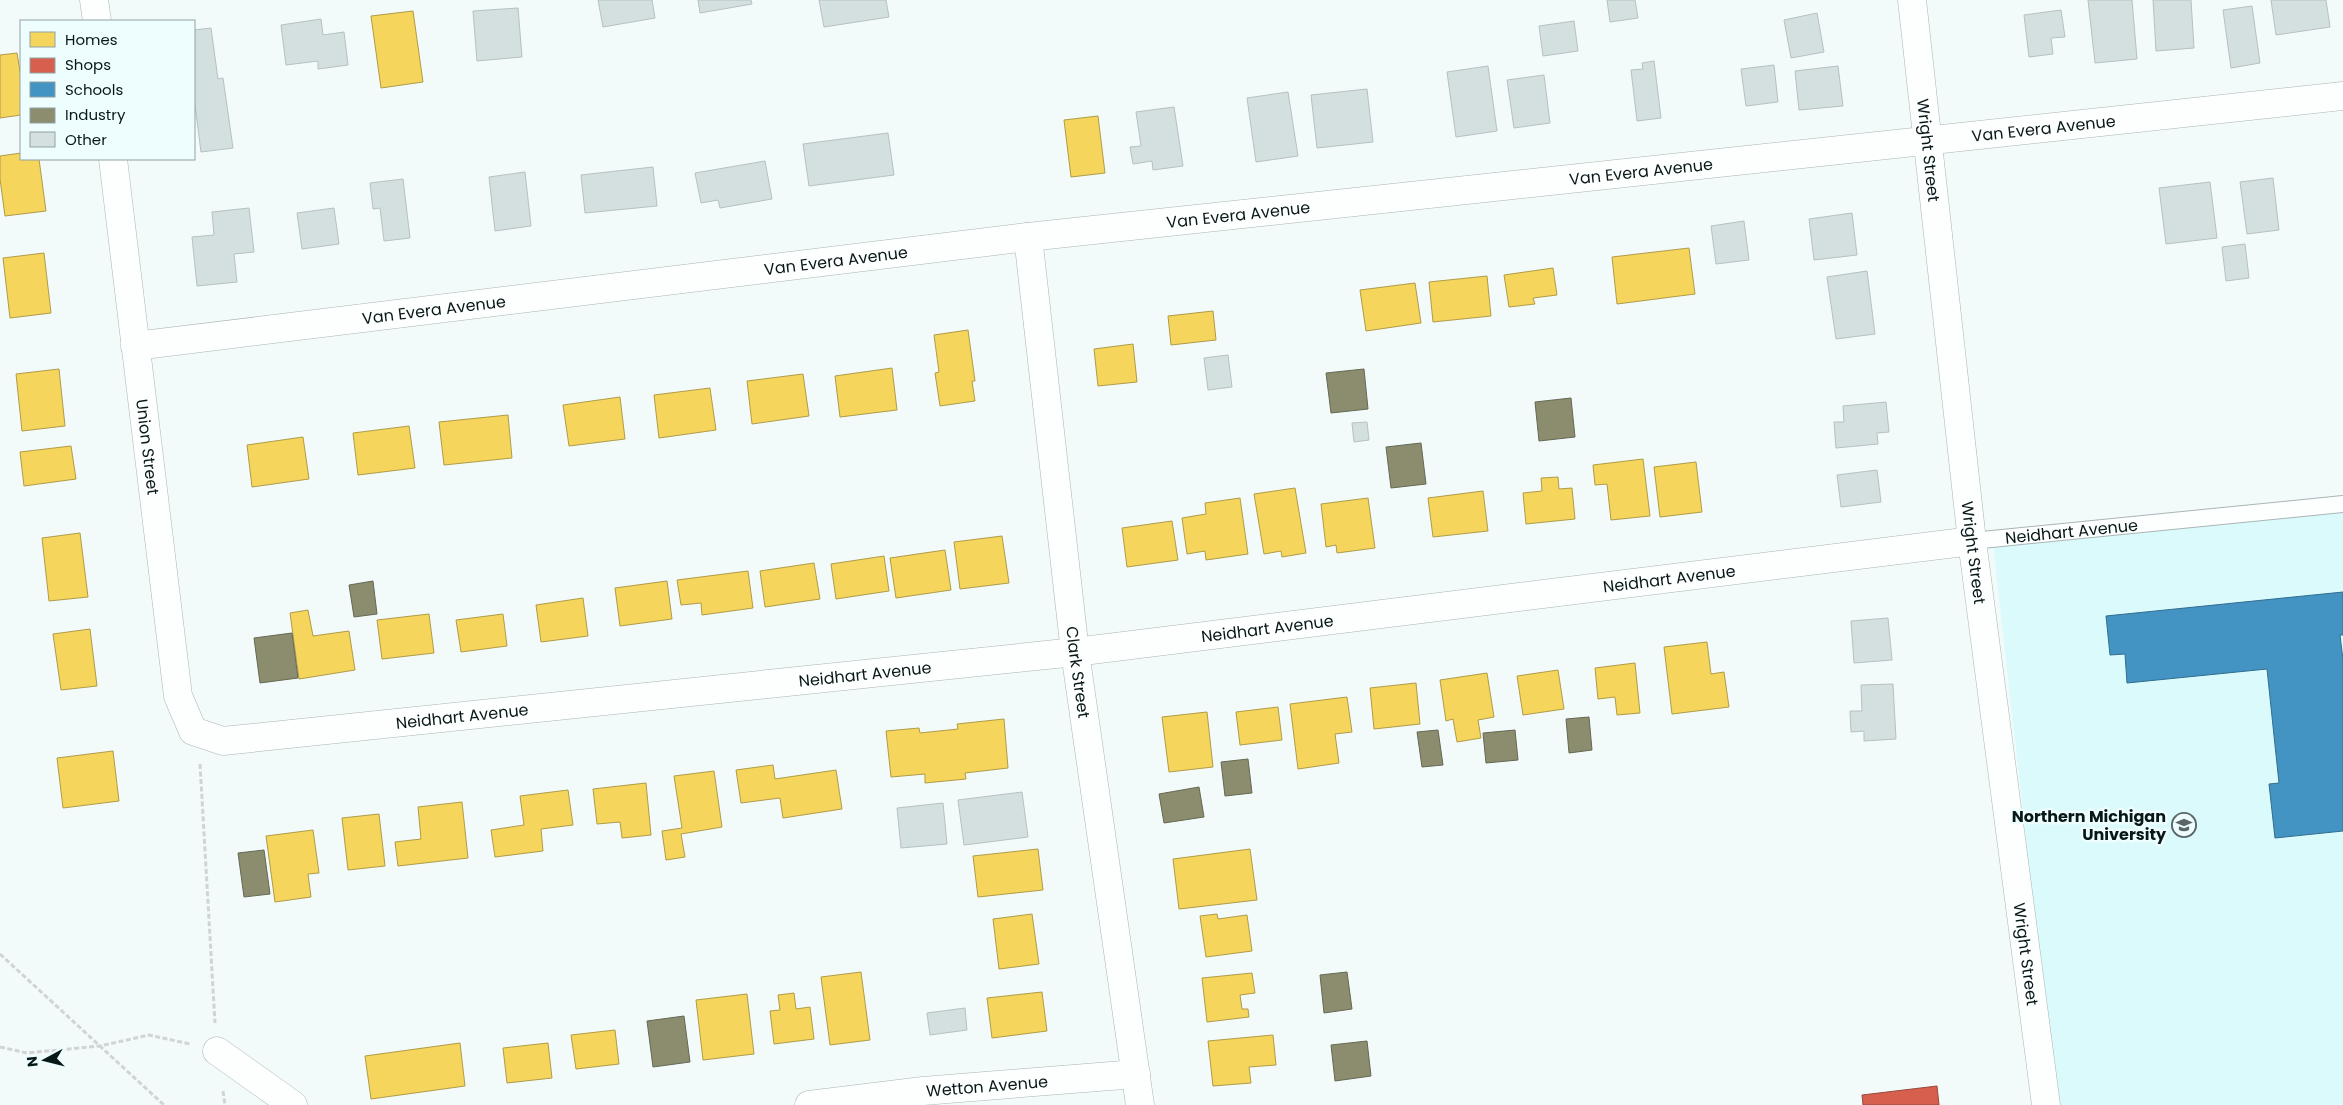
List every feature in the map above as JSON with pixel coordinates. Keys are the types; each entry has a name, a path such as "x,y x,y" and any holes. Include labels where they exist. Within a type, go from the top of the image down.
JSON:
{"street":[{"path":"94,0 97,20"},
{"name":"Wright Street","path":"1912,0 1972,541 2046,1105"},
{"name":"Van Evera Avenue","path":"135,346 1028,237 2343,96"},
{"name":"Union Street","path":"113,160 178,696 193,731"},
{"name":"Clark Street","path":"1028,237 1076,652 1140,1105"},
{"name":"Neidhart Avenue","path":"193,731 223,741 1076,652 1972,541"},
{"path":"217,1051 293,1105"},
{"name":"Wetton Avenue","path":"809,1105 923,1091 1136,1074"}],"lane":[{"name":"Neidhart Avenue","path":"1972,541 2343,504"}],"path":[{"path":"0,1047 27,1053 100,1046 149,1035 217,1051 200,765 193,731"},
{"path":"0,954 164,1105"}],"shaded area":[{"name":"Northern Michigan University","path":"2343,504 2343,1105 2056,1105 1993,544"}],"building: Homes":[{"path":"413,11 423,82 381,88 371,16"},
{"path":"17,53 20,71 20,115 0,118 0,55"},
{"path":"1098,116 1105,173 1071,177 1064,120"},
{"path":"20,153 20,160 39,160 46,211 5,216 0,179 0,156"},
{"path":"1689,248 1695,294 1617,304 1612,257"},
{"path":"44,253 51,313 10,318 3,258"},
{"path":"1553,268 1557,295 1533,298 1535,304 1509,307 1504,275"},
{"path":"1487,276 1491,316 1433,322 1429,282"},
{"path":"1415,283 1421,323 1366,331 1360,290"},
{"path":"1213,311 1216,340 1171,345 1168,316"},
{"path":"968,330 975,381 972,381 975,401 940,406 935,373 939,372 934,335"},
{"path":"1133,344 1137,382 1098,386 1094,349"},
{"path":"892,368 897,410 840,417 835,376"},
{"path":"59,369 65,426 22,431 16,374"},
{"path":"803,374 809,416 752,424 747,381"},
{"path":"710,388 716,430 659,438 654,395"},
{"path":"620,397 625,439 569,446 563,405"},
{"path":"508,415 512,458 444,465 439,422"},
{"path":"409,426 415,468 358,475 353,433"},
{"path":"303,437 309,479 252,487 247,445"},
{"path":"71,446 76,479 24,486 20,452"},
{"path":"1643,459 1650,516 1611,520 1607,484 1595,485 1593,465"},
{"path":"1696,462 1702,512 1660,517 1654,467"},
{"path":"1558,477 1559,489 1572,488 1575,519 1526,524 1523,493 1542,491 1541,478"},
{"path":"1295,488 1306,553 1282,557 1281,551 1264,554 1254,494"},
{"path":"1483,491 1488,531 1433,537 1428,498"},
{"path":"1240,498 1248,554 1206,560 1205,551 1187,554 1182,518 1206,514 1205,503"},
{"path":"1368,498 1375,548 1337,553 1336,545 1326,547 1321,504"},
{"path":"1172,521 1178,560 1127,567 1122,528"},
{"path":"80,533 88,597 49,601 42,538"},
{"path":"1002,536 1009,583 960,589 954,542"},
{"path":"945,550 951,590 896,598 890,558"},
{"path":"884,556 889,591 836,599 831,564"},
{"path":"814,563 820,599 765,607 760,571"},
{"path":"748,571 753,608 702,615 701,603 681,605 677,580"},
{"path":"667,581 672,619 620,626 615,588"},
{"path":"583,598 588,636 541,642 536,605"},
{"path":"308,610 313,636 349,631 355,670 299,679 290,613"},
{"path":"429,614 434,653 382,659 377,620"},
{"path":"503,614 507,646 461,652 456,620"},
{"path":"90,629 97,686 61,690 53,634"},
{"path":"1707,642 1711,674 1724,672 1729,707 1672,714 1664,647"},
{"path":"1635,663 1640,713 1617,715 1615,697 1598,699 1595,668"},
{"path":"1558,670 1564,709 1523,715 1517,676"},
{"path":"1487,673 1494,717 1478,720 1481,738 1457,742 1453,719 1446,721 1440,680"},
{"path":"1416,683 1420,724 1374,729 1370,688"},
{"path":"1347,697 1352,732 1335,734 1339,763 1298,769 1290,704"},
{"path":"1278,707 1282,740 1240,745 1236,712"},
{"path":"1207,712 1213,767 1169,772 1162,717"},
{"path":"1004,719 1008,768 965,773 966,779 925,783 925,774 891,777 886,731 919,728 920,733 958,729 957,724"},
{"path":"113,751 119,801 63,808 57,758"},
{"path":"773,765 775,779 836,770 842,809 783,818 780,798 741,803 736,770"},
{"path":"714,771 722,827 681,834 685,857 666,860 662,831 682,828 674,776"},
{"path":"646,783 651,835 622,838 620,822 597,824 593,789"},
{"path":"568,790 573,825 541,829 543,851 495,857 491,830 524,825 520,796"},
{"path":"462,802 468,858 398,866 395,842 421,839 418,807"},
{"path":"379,814 385,866 348,870 342,818"},
{"path":"313,830 319,873 308,874 311,897 275,902 266,836"},
{"path":"1038,849 1043,890 978,897 973,856"},
{"path":"1250,849 1257,900 1179,909 1173,859"},
{"path":"1032,914 1039,964 999,969 993,919"},
{"path":"1217,914 1218,919 1247,915 1252,951 1206,957 1200,916"},
{"path":"861,972 870,1040 830,1045 821,977"},
{"path":"1252,973 1255,993 1240,995 1242,1009 1248,1009 1249,1017 1207,1022 1202,978"},
{"path":"1042,992 1047,1031 992,1038 987,998"},
{"path":"794,993 796,1009 810,1007 814,1039 774,1044 770,1011 780,1010 778,995"},
{"path":"747,994 754,1054 703,1060 696,1000"},
{"path":"615,1030 619,1064 576,1069 571,1035"},
{"path":"1273,1035 1276,1065 1249,1067 1251,1083 1213,1086 1208,1041"},
{"path":"460,1043 465,1086 371,1099 365,1056"},
{"path":"548,1043 552,1078 507,1083 503,1048"}],"building: Shops":[{"path":"1937,1086 1939,1105 1863,1105 1862,1095"}],"building: Schools":[{"path":"2343,592 2343,635 2340,635 2343,660 2343,831 2275,838 2269,784 2279,783 2267,669 2127,683 2125,654 2110,655 2106,616"}],"building: Industry":[{"path":"1364,369 1368,409 1331,413 1326,373"},
{"path":"1571,398 1575,437 1539,441 1535,402"},
{"path":"1421,443 1426,484 1391,488 1386,447"},
{"path":"373,581 377,614 354,617 349,585"},
{"path":"292,633 298,678 260,683 254,638"},
{"path":"1589,717 1592,750 1569,753 1566,719"},
{"path":"1438,730 1443,765 1422,767 1417,732"},
{"path":"1515,730 1518,760 1486,763 1483,733"},
{"path":"1248,759 1252,793 1225,796 1221,762"},
{"path":"1199,787 1204,817 1164,823 1159,794"},
{"path":"264,850 270,894 244,897 238,853"},
{"path":"1347,972 1352,1009 1324,1013 1320,975"},
{"path":"684,1016 690,1062 653,1067 647,1021"},
{"path":"1367,1041 1371,1076 1335,1081 1331,1045"}],"building: Other":[{"path":"598,0 652,0 655,18 603,27"},
{"path":"698,0 751,0 752,4 700,13"},
{"path":"819,0 886,0 889,17 824,27"},
{"path":"1607,0 1635,0 1638,18 1610,22"},
{"path":"2088,0 2132,0 2137,59 2095,63"},
{"path":"2153,0 2191,0 2194,48 2156,51"},
{"path":"2271,0 2326,0 2330,27 2276,35"},
{"path":"2252,6 2260,63 2231,68 2223,10"},
{"path":"518,8 522,57 477,61 473,11"},
{"path":"2061,10 2065,37 2051,38 2053,54 2029,57 2024,15"},
{"path":"1817,13 1824,52 1791,58 1784,20"},
{"path":"321,19 323,35 344,32 348,65 318,69 318,61 286,65 281,25"},
{"path":"1574,21 1578,51 1543,56 1539,26"},
{"path":"211,28 218,79 223,78 233,148 201,152 195,105 195,30"},
{"path":"1654,61 1661,118 1637,121 1631,70 1643,69 1642,63"},
{"path":"1774,65 1778,102 1746,106 1741,69"},
{"path":"1488,66 1497,131 1456,137 1447,72"},
{"path":"1838,66 1843,106 1799,110 1795,71"},
{"path":"1544,75 1550,123 1514,128 1507,80"},
{"path":"1367,89 1373,142 1317,148 1311,95"},
{"path":"1288,92 1298,156 1256,162 1247,98"},
{"path":"1174,107 1183,166 1153,170 1152,161 1133,164 1130,147 1141,146 1136,112"},
{"path":"888,133 894,175 809,186 803,144"},
{"path":"765,161 772,199 720,208 718,200 701,203 695,173"},
{"path":"653,167 657,206 585,213 581,175"},
{"path":"525,172 531,226 495,231 489,177"},
{"path":"2273,178 2279,230 2247,234 2240,182"},
{"path":"403,179 410,238 384,241 380,208 373,209 370,183"},
{"path":"2210,182 2217,238 2166,244 2159,188"},
{"path":"249,208 254,252 234,254 237,282 197,286 192,237 214,235 212,212"},
{"path":"334,208 339,244 302,249 297,213"},
{"path":"1852,213 1857,255 1814,260 1809,219"},
{"path":"1744,221 1749,260 1716,264 1711,226"},
{"path":"2245,244 2249,278 2226,281 2222,247"},
{"path":"1867,271 1875,334 1836,339 1827,277"},
{"path":"1228,355 1232,387 1208,390 1204,358"},
{"path":"1886,402 1889,432 1877,433 1878,444 1836,448 1834,422 1844,422 1843,406"},
{"path":"1367,422 1369,440 1354,442 1352,423"},
{"path":"1877,470 1881,502 1841,507 1837,475"},
{"path":"1888,618 1892,660 1854,663 1851,621"},
{"path":"1893,684 1896,739 1864,741 1864,731 1851,732 1850,711 1862,711 1861,685"},
{"path":"1022,792 1028,837 964,845 958,800"},
{"path":"943,803 947,844 901,848 897,808"},
{"path":"965,1008 967,1030 930,1035 927,1013"}],"place":[{"name":"Northern Michigan University","path":"2184,825"}]}
